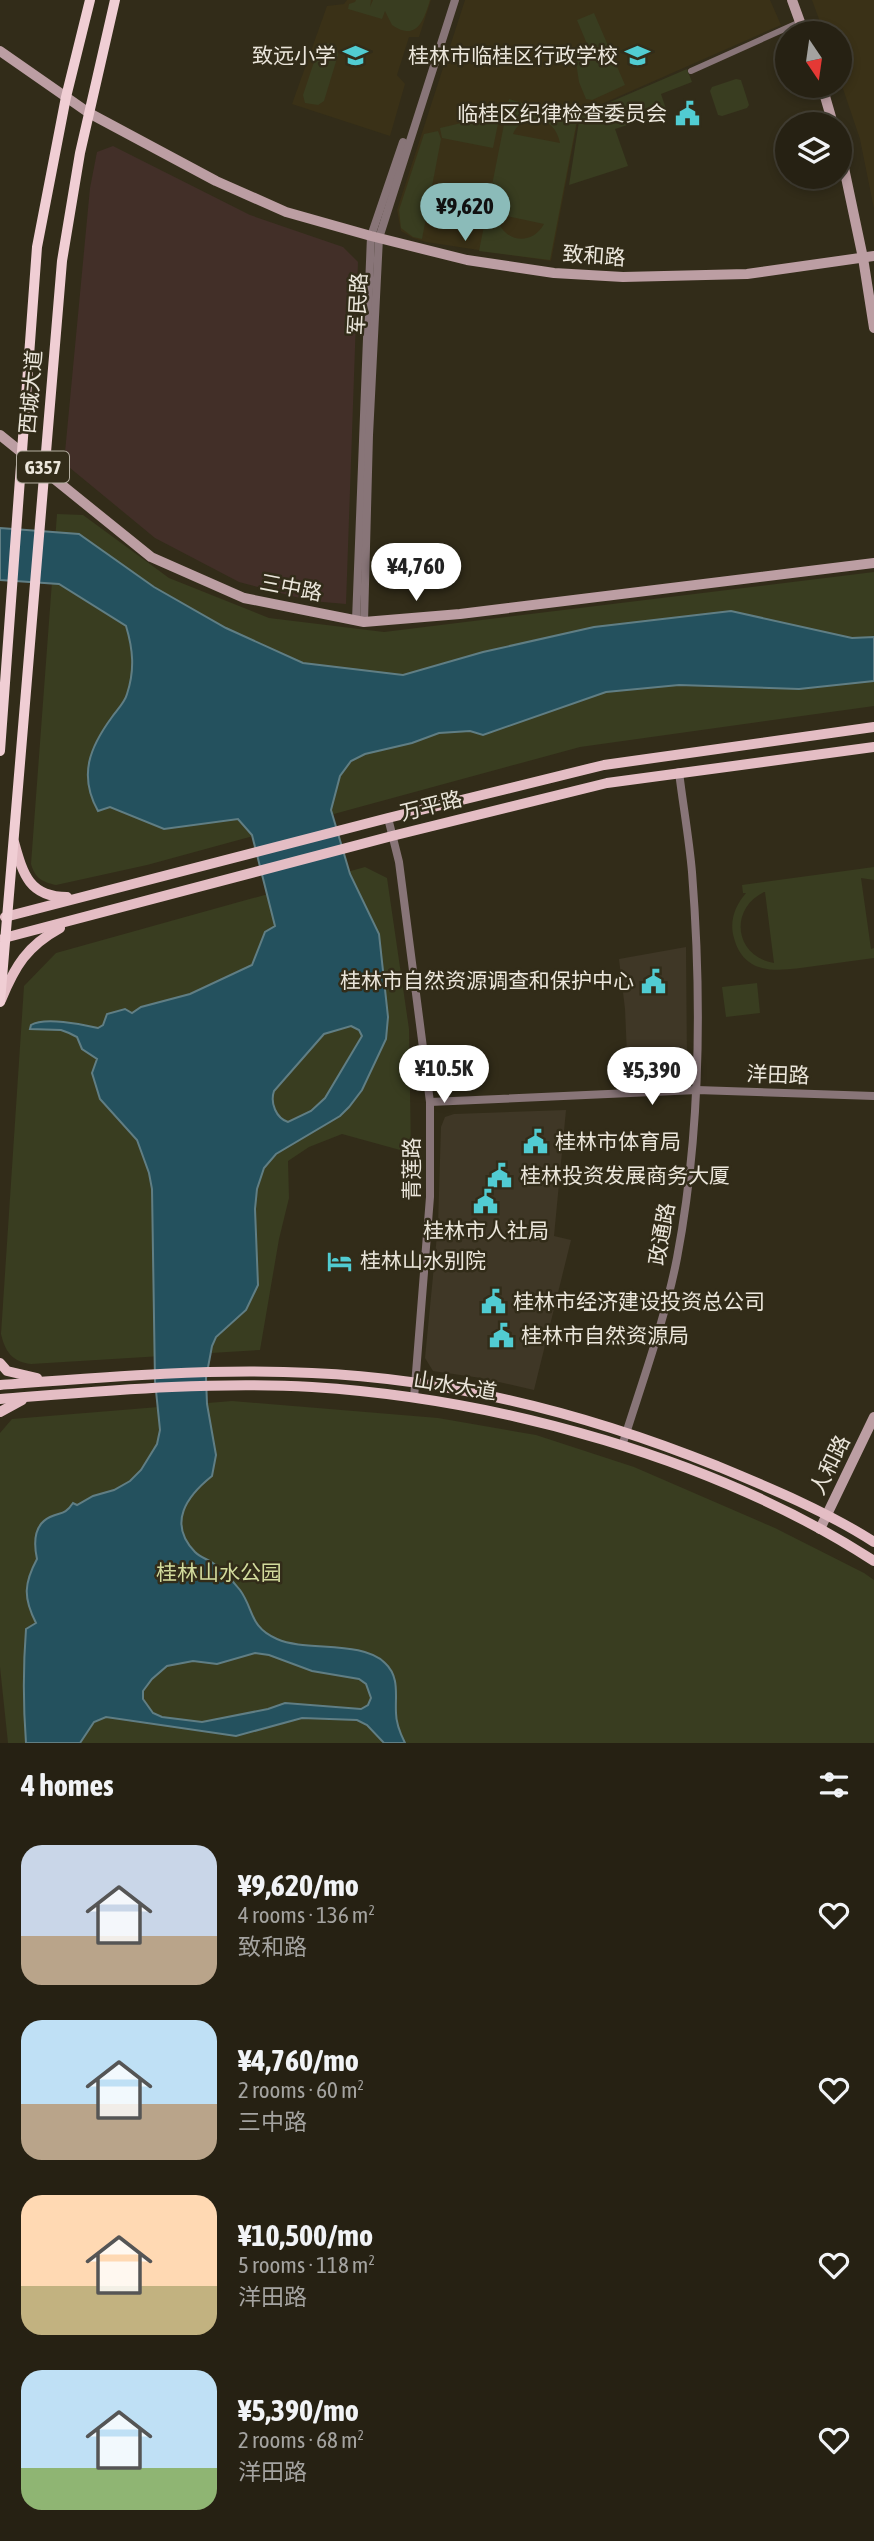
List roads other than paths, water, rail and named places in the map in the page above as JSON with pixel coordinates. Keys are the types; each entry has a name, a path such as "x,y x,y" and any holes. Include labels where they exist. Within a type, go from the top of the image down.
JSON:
{"highway":[{"name":"西城大道","path":"0,751 37,247 66,97 90,0"},
{"name":"西城大道","path":"0,1002 3,918 62,261 89,113 115,0"}],"main road":[{"path":"792,0 800,21"},
{"name":"致和路","path":"0,51 89,113 216,181 286,212 467,260 514,268 623,277 747,274 869,257"},
{"path":"851,189 869,257 874,328"},
{"name":"三中路","path":"0,435 151,557 244,598 359,621 460,614 874,563"},
{"name":"万平路","path":"3,918 604,765 874,727"},
{"name":"万平路","path":"2,939 393,836 607,783 874,747"},
{"path":"12,836 25,876 32,886 56,897 81,897"},
{"path":"0,1002 10,978 30,948 76,919"},
{"path":"0,1363 7,1370 54,1381"},
{"name":"山水大道","path":"0,1385 218,1372 313,1373 487,1395 626,1431 757,1482 874,1542"},
{"name":"山水大道","path":"0,1399 232,1387 312,1387 484,1409 622,1446 750,1495 874,1560"},
{"path":"0,1412 18,1401 39,1396"},
{"name":"人和路","path":"820,1530 874,1417"}],"street":[{"name":"军民路","path":"359,621 375,237 453,0"},
{"path":"691,71 775,33"},
{"name":"政通路","path":"622,1446 677,1260 690,1172 697,1090 697,965 692,870 679,772"},
{"name":"青莲路","path":"388,818 399,862 430,1102 430,1197 414,1398"},
{"name":"洋田路","path":"430,1102 697,1090 874,1096"}],"water":[{"path":"0,528 79,534 154,587 226,628 303,663 403,675 483,652 594,627 731,611 852,638 874,637 874,681 799,689 679,685 606,692 483,735 470,731 439,733 412,743 365,754 351,761 340,776 331,810 350,874 379,934 388,1017 386,1039 362,1090 349,1107 340,1116 276,1154 264,1168 257,1189 255,1209 258,1285 246,1310 216,1337 212,1346 206,1378 207,1404 216,1455 212,1476 188,1501 181,1520 187,1541 197,1554 213,1563 234,1583 261,1629 268,1634 289,1643 362,1651 385,1663 395,1680 397,1721 405,1743 384,1743 367,1725 357,1720 302,1718 236,1736 106,1717 94,1722 80,1743 26,1743 26,1629 36,1623 29,1606 27,1591 37,1559 35,1542 40,1525 65,1511 73,1503 77,1505 130,1481 141,1470 157,1444 160,1430 155,1381 152,1189 149,1173 137,1140 100,1099 92,1073 97,1059 82,1049 77,1037 61,1030 30,1029 31,1025 54,1021 98,1028 103,1025 107,1014 125,1009 132,1013 141,1007 190,994 252,965 265,932 275,926 252,835 238,819 164,829 110,807 98,811 89,785 89,762 98,739 125,700 130,685 132,660 126,626 59,584 0,580","holes":["351,1026 359,1030 362,1036 325,1098 311,1111 288,1122 284,1120 275,1110 274,1091 324,1034","255,1653 269,1655 312,1671 359,1679 366,1684 371,1698 368,1705 361,1709 285,1703 202,1722 162,1717 153,1713 143,1699 143,1691 167,1666 193,1661 217,1664"]}],"place":[{"name":"致远小学","path":"356,56"},
{"name":"桂林市临桂区行政学校","path":"638,56"},
{"name":"临桂区纪律检查委员会","path":"687,114"},
{"name":"桂林市自然资源调查和保护中心","path":"654,981"},
{"name":"桂林市体育局","path":"535,1142"},
{"name":"桂林投资发展商务大厦","path":"500,1176"},
{"name":"桂林市人社局","path":"486,1202"},
{"name":"桂林山水别院","path":"340,1261"},
{"name":"桂林市经济建设投资总公司","path":"493,1302"},
{"name":"桂林市自然资源局","path":"501,1336"}],"park label":[{"name":"桂林山水公园","path":"219,1573"}]}
